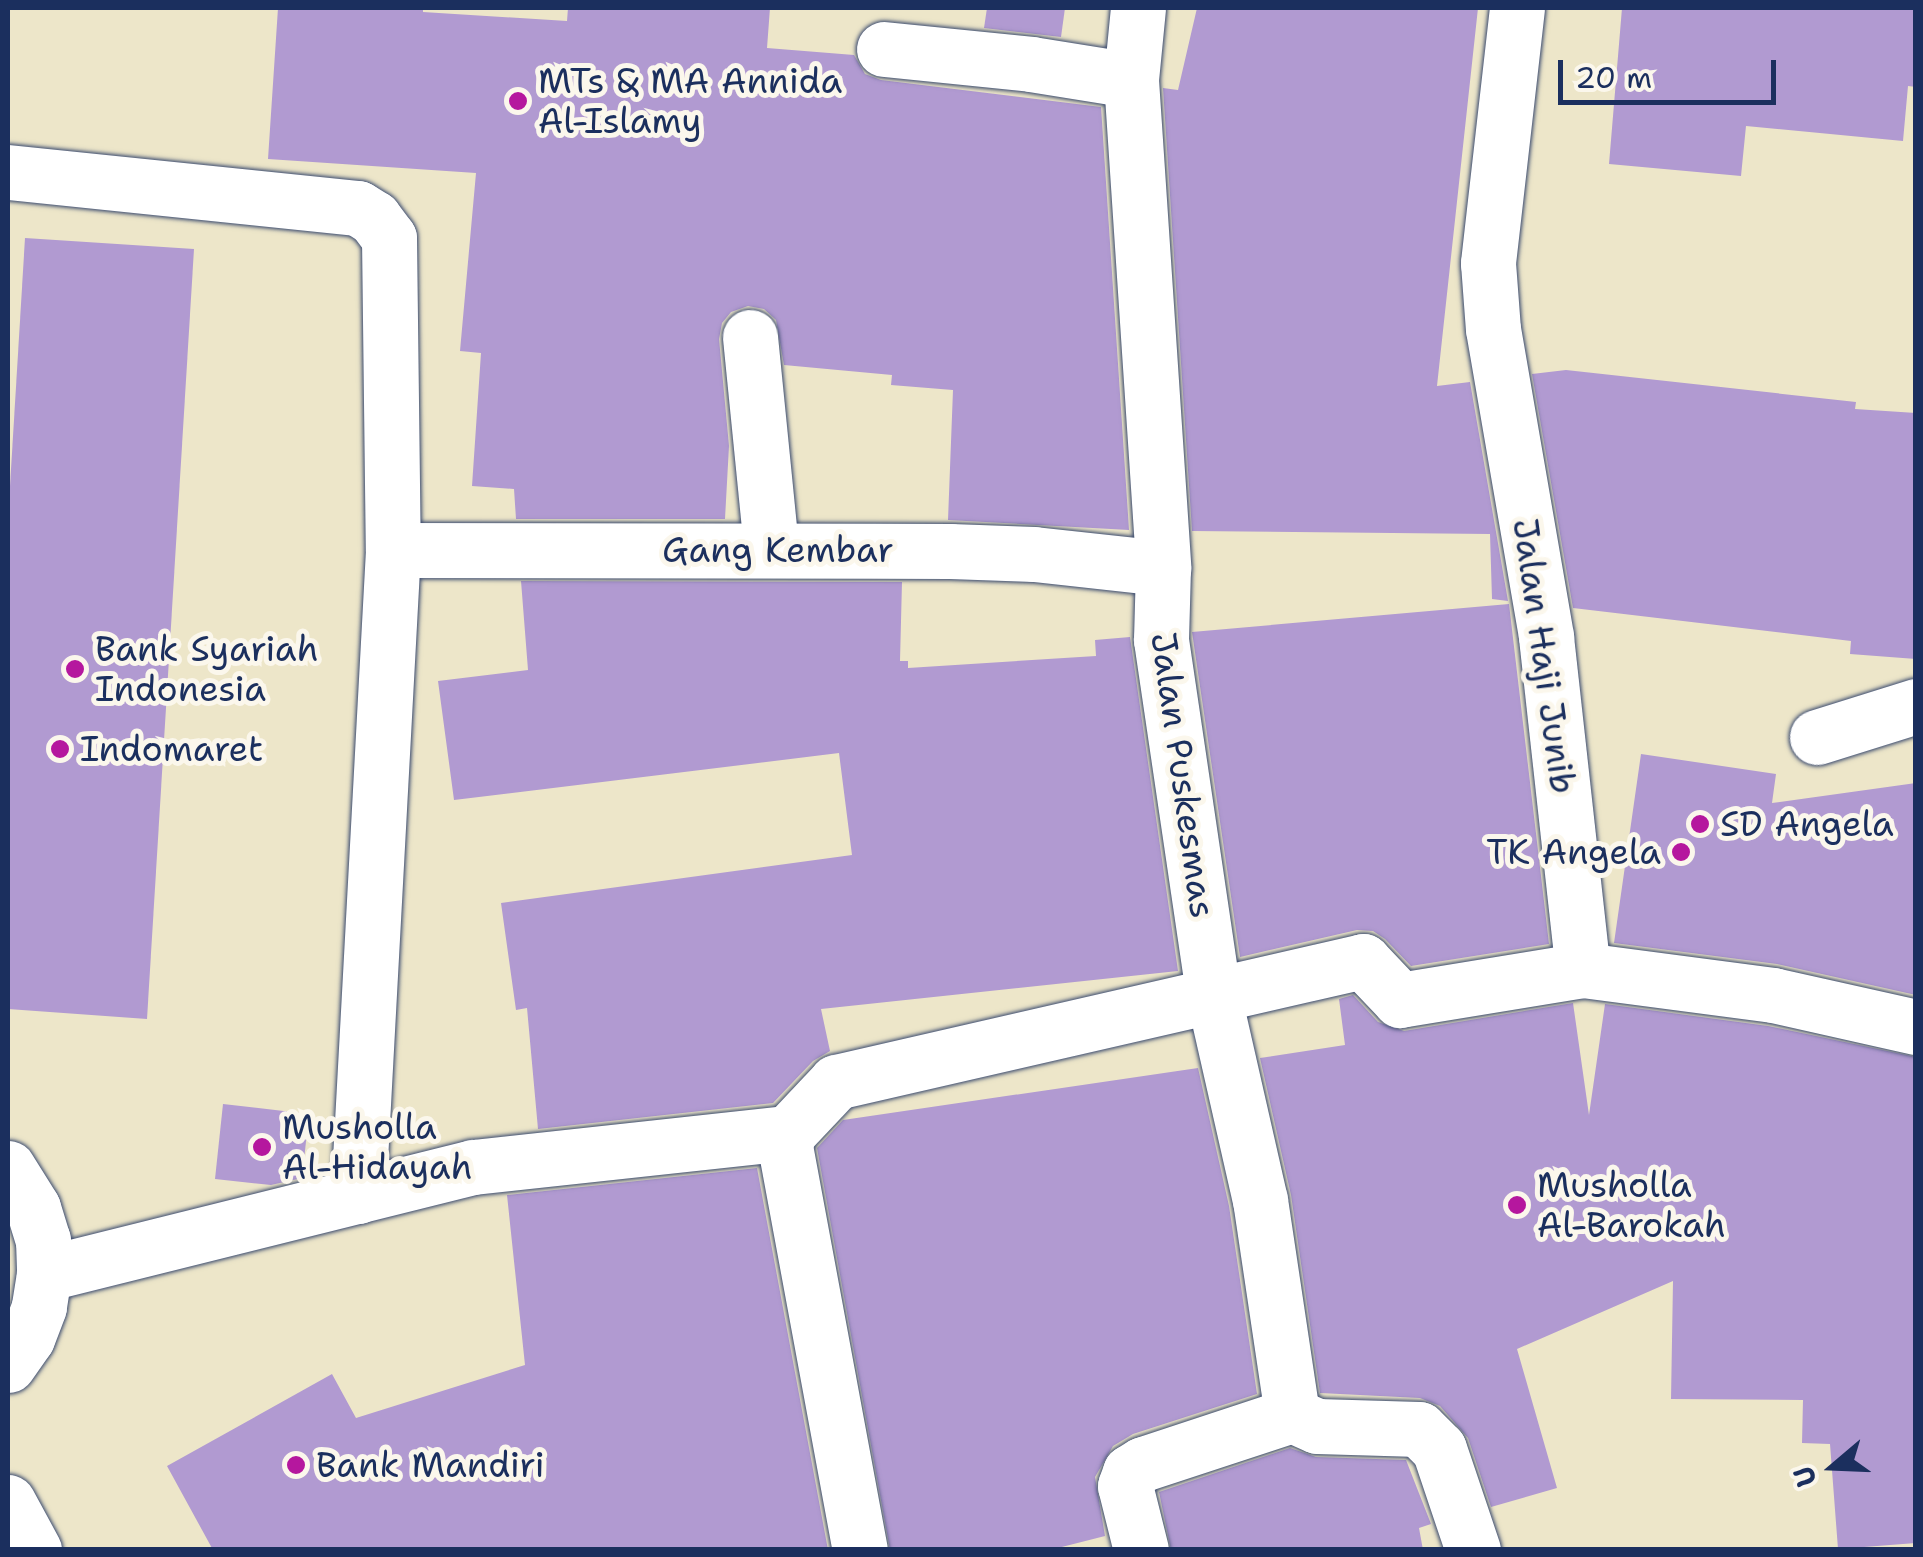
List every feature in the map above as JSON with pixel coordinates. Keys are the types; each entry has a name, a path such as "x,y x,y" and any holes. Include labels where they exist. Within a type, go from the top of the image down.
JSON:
{"street":[{"name":"Jalan Puskesmas","path":"1138,8 1131,80 1163,568 1161,640 1214,998 1260,1200 1292,1416"},
{"name":"Jalan Haji Junib","path":"1517,8 1489,280 1493,329 1546,637 1583,970"},
{"path":"884,49 1031,64 1131,80"},
{"path":"8,172 358,208 374,218 390,238 393,550 358,1196"},
{"path":"750,338 770,549"},
{"name":"Gang Kembar","path":"393,550 770,549 1034,554 1163,568"},
{"path":"1817,737 1916,706"},
{"path":"860,1550 784,1146 788,1133 836,1082 1214,998 1363,960 1400,1000 1583,970 1773,995 1916,1027"},
{"path":"44,1274 473,1166 788,1133"},
{"path":"8,1168 33,1208 43,1240 44,1274 40,1307 27,1338 8,1365"},
{"path":"1141,1550 1125,1486 1130,1472 1143,1464 1292,1416 1318,1426 1419,1429 1440,1448 1473,1550"},
{"path":"8,1502 34,1550"}],"building":[{"path":"278,8 423,8 423,12 567,21 568,8 770,8 767,48 854,55 865,74 881,80 1101,107 1129,530 948,520 953,390 891,385 892,375 784,365 776,320 764,309 748,306 731,312 722,323 719,339 729,446 725,519 516,519 514,489 472,486 481,353 460,351 476,173 268,159"},
{"path":"987,8 1065,8 1061,37 984,28"},
{"path":"1197,8 1478,8 1437,386 1470,382 1508,601 1492,599 1490,534 1192,531 1163,88 1178,90"},
{"path":"1622,8 1916,8 1916,87 1908,86 1903,141 1746,126 1741,176 1609,164"},
{"path":"25,238 194,249 147,1019 8,1009 8,519"},
{"path":"1566,370 1856,402 1855,409 1916,413 1916,659 1850,654 1851,641 1573,608 1532,374"},
{"path":"521,581 902,582 900,661 908,661 908,668 1096,656 1095,640 1130,637 1178,971 821,1009 830,1051 813,1061 773,1103 538,1129 527,1008 516,1010 501,903 852,855 839,753 454,800 438,681 528,670"},
{"path":"1509,604 1549,944 1411,966 1373,931 1357,930 1240,957 1192,632"},
{"path":"1641,754 1776,774 1772,803 1916,783 1916,995 1777,964 1614,943"},
{"path":"1353,995 1378,1022 1404,1031 1573,1003 1589,1115 1605,1004 1768,1026 1916,1057 1916,1543 1838,1549 1830,1444 1802,1443 1803,1400 1671,1399 1673,1281 1517,1349 1557,1488 1491,1507 1468,1438 1440,1406 1420,1398 1320,1393 1291,1195 1260,1058 1345,1045 1339,999"},
{"path":"1198,1068 1229,1206 1257,1394 1133,1434 1113,1446 1095,1477 1105,1536 1050,1550 890,1550 817,1148 843,1120"},
{"name":"Musholla Al-Hidayah","path":"223,1104 309,1114 302,1178 271,1185 215,1179"},
{"path":"757,1168 828,1550 213,1550 167,1466 332,1374 356,1418 525,1365 507,1195"},
{"path":"1290,1448 1316,1457 1406,1460 1431,1524 1419,1528 1423,1550 1171,1550 1159,1492"}],"place":[{"name":"MTs & MA Annida Al-Islamy","path":"518,101"},
{"name":"Bank Syariah Indonesia","path":"75,669"},
{"name":"Indomaret","path":"60,749"},
{"name":"SD Angela","path":"1700,824"},
{"name":"TK Angela","path":"1681,852"},
{"name":"Musholla Al-Hidayah","path":"262,1147"},
{"name":"Musholla Al-Barokah","path":"1517,1205"},
{"name":"Bank Mandiri","path":"296,1465"}]}
